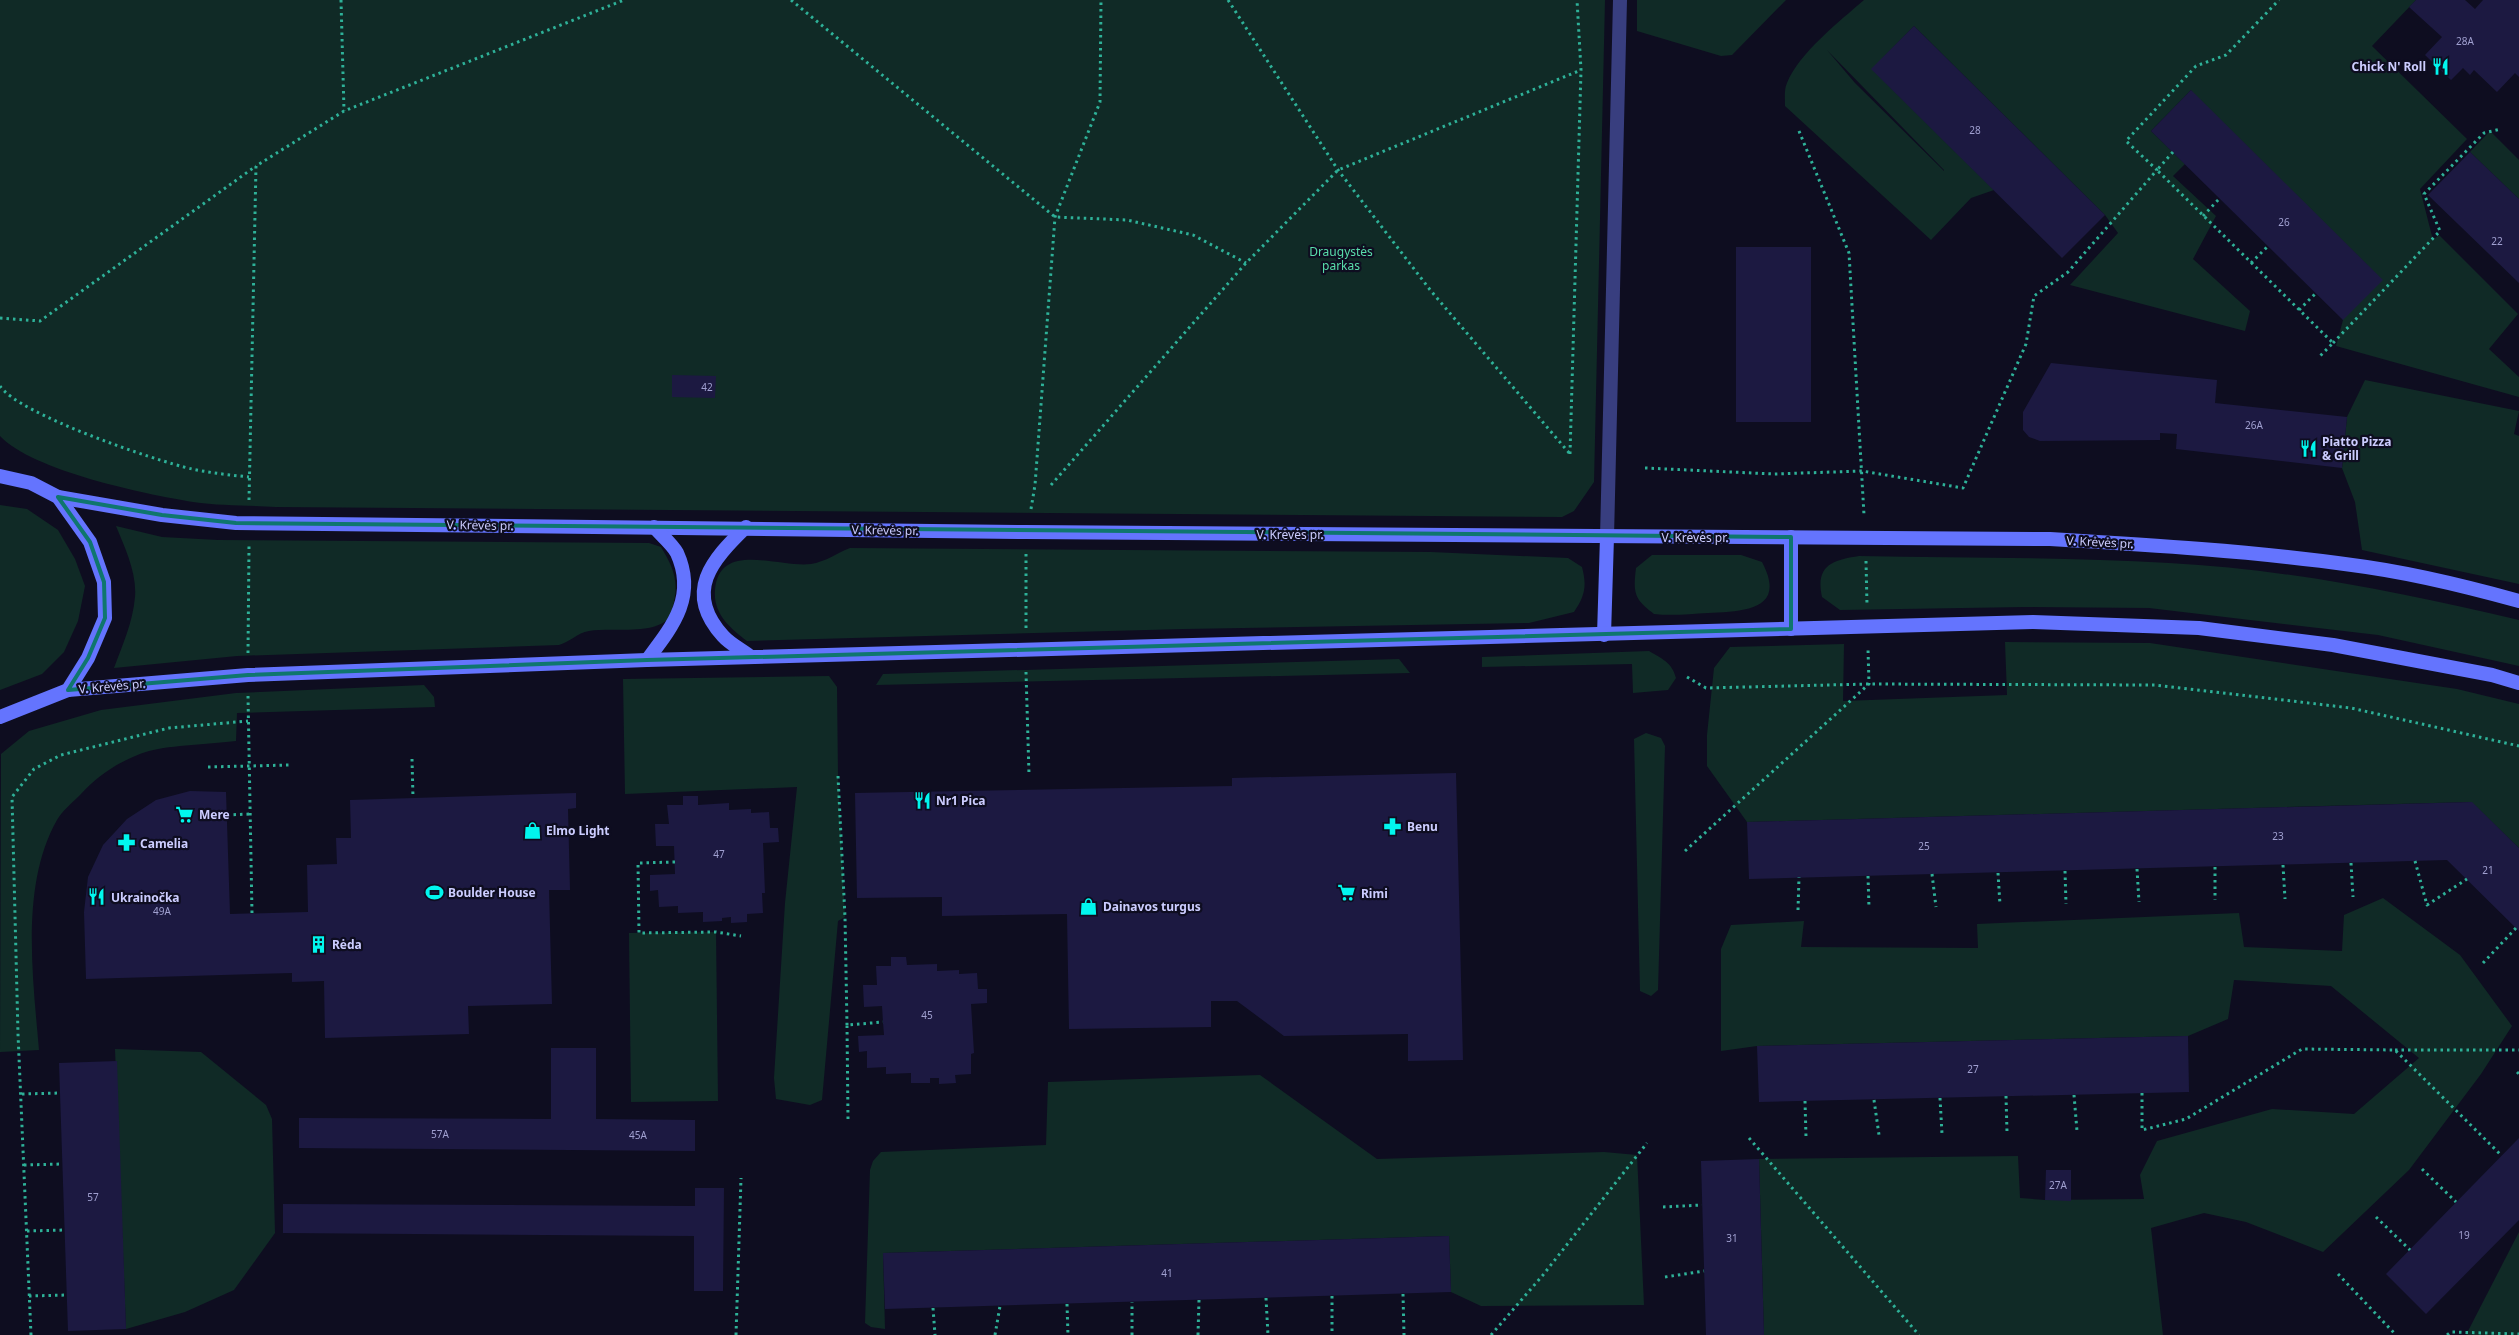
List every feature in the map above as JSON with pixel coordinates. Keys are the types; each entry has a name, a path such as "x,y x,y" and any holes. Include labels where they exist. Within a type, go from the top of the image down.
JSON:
{"main road":[{"path":"0,476 31,483 58,497 90,542 104,582 105,618 88,658 68,690"},
{"name":"V. Krėvės pr.","path":"58,497 162,515 249,523 1607,537 1865,536 2050,539 2193,547 2354,565 2422,578 2519,601"},
{"path":"647,660 675,624 683,597 683,576 676,552 654,527"},
{"path":"746,528 720,553 706,574 704,599 710,618 724,637 751,657"},
{"path":"1604,635 1607,537"},
{"path":"1791,537 1792,629"},
{"name":"V. Krėvės pr.","path":"0,717 68,690 248,675 647,660 2033,622 2199,628 2334,645 2492,675 2519,683"}],"street":[{"path":"1607,537 1620,0"}],"path":[{"path":"340,0 344,112"},
{"path":"0,318 40,321 256,166 344,112 624,0"},
{"path":"791,0 1055,217 1127,220 1193,235 1246,263"},
{"path":"1035,485 1055,217 1100,102 1101,0"},
{"path":"1228,0 1338,170 1431,291 1570,454 1581,70 1577,0"},
{"path":"2279,0 2226,55 2196,66 2126,142 2157,170 2333,343"},
{"path":"1051,485 1246,263 1338,170 1581,70"},
{"path":"2318,358 2440,231 2424,194 2484,133 2501,129"},
{"path":"1685,851 1869,684 1862,471 1849,253 1799,131"},
{"path":"1645,468 1774,474 1862,471 1963,488 2026,344 2034,296 2068,272 2173,152"},
{"path":"252,914 248,721 249,477 256,166"},
{"path":"2203,216 2220,198"},
{"path":"2251,263 2268,246"},
{"path":"2299,310 2316,293"},
{"path":"0,386 4,392 28,409 149,457 193,469 249,477"},
{"path":"1687,677 1706,688 1869,684 2155,685 2351,708 2519,746"},
{"path":"31,1335 18,1034 12,796 34,769 61,755 169,728 248,721"},
{"path":"412,759 413,798"},
{"path":"208,767 290,765"},
{"path":"838,776 845,917 848,1119"},
{"path":"227,815 250,814"},
{"path":"2415,861 2427,905 2467,880"},
{"path":"675,862 638,863 639,933 716,932 740,936"},
{"path":"2351,863 2353,897"},
{"path":"2283,865 2285,899"},
{"path":"2215,867 2215,900"},
{"path":"2137,869 2139,902"},
{"path":"2065,871 2066,904"},
{"path":"1998,873 2000,905"},
{"path":"1932,874 1936,906"},
{"path":"1868,876 1869,908"},
{"path":"1798,878 1798,910"},
{"path":"2482,963 2516,928"},
{"path":"847,1025 883,1022"},
{"path":"2142,1093 2142,1130 2186,1118 2302,1049 2519,1050"},
{"path":"2395,1050 2502,1156"},
{"path":"22,1094 60,1093"},
{"path":"2074,1095 2077,1131"},
{"path":"2006,1096 2007,1132"},
{"path":"1940,1098 1942,1134"},
{"path":"1874,1100 1879,1136"},
{"path":"1805,1101 1806,1137"},
{"path":"1748,1138 1919,1335"},
{"path":"1491,1335 1543,1275 1647,1143"},
{"path":"24,1165 63,1164"},
{"path":"2422,1169 2456,1202"},
{"path":"736,1335 741,1178"},
{"path":"1663,1207 1702,1205"},
{"path":"2376,1216 2410,1250"},
{"path":"27,1231 65,1230"},
{"path":"1665,1277 1704,1272"},
{"path":"2338,1274 2396,1335"},
{"path":"1403,1294 1404,1335"},
{"path":"29,1296 67,1295"},
{"path":"1332,1296 1332,1335"},
{"path":"1266,1298 1268,1335"},
{"path":"1198,1335 1199,1300"},
{"path":"1132,1302 1132,1335"},
{"path":"1067,1304 1068,1335"},
{"path":"995,1335 1000,1306"},
{"path":"933,1308 935,1335"},
{"path":"2447,1335 2451,1332 2519,1334"}],"highlighted area":[{"path":"58,497 162,515 236,523 1791,537 1791,629 647,660 248,675 68,690 88,658 105,618 104,582 90,542"}],"green space":[{"name":"Draugystės parkas","path":"0,0 1605,0 1594,482 1574,511 1562,517 276,507 193,502 91,479 37,460 16,449 0,436"},
{"path":"1637,0 1786,0 1732,55 1721,56 1637,31"},
{"path":"1864,0 2416,0 2372,46 2467,139 2420,189 2433,240 2439,235 2518,314 2489,349 2519,377 2519,397 2336,346 2343,320 2191,90 2151,131 2185,164 2173,176 2216,216 2193,259 2250,311 2245,331 2070,285 2118,233 2105,215 1914,26 1872,69 1994,190 1971,198 1931,240 1785,106 1786,85 1801,60 1821,38","holes":["1827,50 1944,170 1855,83"]},
{"path":"2490,131 2519,160 2519,199 2470,152"},
{"path":"2365,380 2519,411 2514,434 2519,436 2519,584 2362,550 2355,502 2342,468 2347,417"},
{"path":"0,505 27,509 58,530 75,559 85,586 78,621 64,652 42,674 0,690"},
{"path":"116,526 162,537 218,540 649,543 661,547 674,573 676,586 670,616 664,622 655,626 633,630 589,631 559,645 237,656 114,668 130,625 135,597 132,570"},
{"path":"850,548 1431,552 1568,558 1582,567 1585,585 1581,601 1574,612 1529,623 1184,629 747,641 724,620 720,613 715,599 715,590 719,575 727,565 739,561 753,560 811,564"},
{"path":"1652,555 1741,555 1762,562 1769,578 1769,590 1765,599 1758,605 1747,609 1688,614 1654,614 1642,604 1635,590 1636,568"},
{"path":"1859,556 2169,563 2257,571 2345,584 2519,620 2519,666 2378,635 2149,608 2024,607 1840,610 1822,597 1821,578 1828,566 1834,562"},
{"path":"2005,642 2150,643 2457,689 2519,704 2519,848 2471,802 1747,822 1707,766 1707,735 1714,668 1730,647 1844,644 1843,701 2007,695"},
{"path":"1649,651 1672,668 1676,678 1668,690 1633,693 1632,664 1482,667 1482,657"},
{"path":"1399,659 1410,673 876,685 883,674"},
{"path":"829,676 837,687 838,776 845,917 838,921 822,1100 810,1105 776,1099 774,1078 785,903 797,787 625,794 623,679"},
{"path":"424,685 434,697 435,707 237,713 236,741 149,751 111,768 95,781 64,810 57,820 45,846 38,873 33,903 32,963 39,1050 0,1052 1,754 29,731 101,710 236,693"},
{"path":"1646,733 1661,738 1665,746 1658,990 1651,996 1640,991 1634,739"},
{"path":"2383,898 2460,955 2512,1026 2481,1074 2409,1170 2323,1252 2246,1222 2204,1213 2151,1228 2163,1335 1764,1335 1759,1159 2018,1156 2020,1198 2045,1200 2144,1199 2140,1175 2157,1141 2272,1109 2354,1114 2419,1058 2331,986 2234,980 2228,1019 2188,1036 1757,1046 1721,1051 1721,949 1731,925 1804,921 1801,947 1978,948 1977,924 2239,913 2244,947 2342,951 2344,915"},
{"path":"716,932 718,1101 631,1102 629,933"},
{"path":"115,1049 201,1052 266,1105 272,1119 275,1233 234,1290 185,1312 126,1329"},
{"path":"1260,1075 1377,1159 1604,1152 1637,1155 1644,1305 1481,1306 1451,1292 1449,1236 883,1253 885,1329 871,1327 865,1323 870,1170 873,1161 881,1152 1046,1145 1048,1082"},
{"path":"2519,1232 2519,1335 2466,1335"}],"building":[{"path":"2416,0 2465,0 2475,9 2483,0 2519,0 2519,77 2515,73 2497,92 2474,70 2470,75 2463,68 2451,80 2425,55 2442,37 2409,7"},
{"path":"1914,26 2105,215 2062,258 1871,69"},
{"path":"2191,90 2383,280 2343,320 2151,131"},
{"path":"2470,152 2519,199 2519,283 2428,195"},
{"path":"1736,247 1811,247 1811,422 1736,422"},
{"path":"2051,363 2217,380 2215,403 2347,417 2342,468 2176,449 2177,434 2160,433 2160,440 2040,441 2029,437 2023,430 2023,412"},
{"path":"672,375 716,376 715,398 672,397"},
{"path":"1456,773 1463,1060 1408,1061 1408,1034 1284,1036 1237,1001 1211,1001 1211,1027 1069,1029 1067,914 942,916 942,897 857,898 855,793 1232,786 1232,778"},
{"name":"Rėda","path":"190,791 226,792 230,914 308,912 307,865 337,864 336,838 351,838 350,800 576,793 576,808 568,809 570,890 549,890 552,1004 468,1006 469,1034 325,1038 324,981 292,982 292,973 86,979 84,912 88,877 103,845 127,819 156,800"},
{"path":"683,796 698,796 698,805 729,803 729,810 751,809 751,813 769,812 770,828 778,828 779,842 763,843 765,893 762,893 763,913 747,914 747,922 731,923 731,917 722,918 722,921 703,922 703,912 678,913 678,906 659,907 658,890 650,891 650,875 675,874 674,846 656,846 655,824 669,824 667,805 683,805"},
{"path":"2472,802 2519,848 2519,931 2447,860 1749,879 1747,822"},
{"path":"891,957 906,957 907,965 937,964 937,971 959,970 959,974 977,973 978,989 987,989 987,1003 971,1004 974,1053 971,1054 971,1074 955,1075 956,1083 939,1084 939,1078 930,1078 930,1083 911,1083 911,1073 886,1074 886,1067 867,1068 867,1051 859,1052 858,1036 884,1035 882,1006 864,1007 863,985 877,985 876,966 891,966"},
{"path":"2188,1036 2189,1092 1759,1102 1757,1046"},
{"path":"551,1048 596,1048 596,1119 695,1120 695,1151 299,1148 299,1118 551,1119"},
{"path":"117,1061 126,1329 68,1331 59,1063"},
{"path":"2519,1138 2519,1220 2426,1314 2386,1274"},
{"path":"1759,1159 1764,1335 1706,1335 1701,1161"},
{"path":"2046,1170 2071,1170 2071,1201 2045,1200"},
{"path":"695,1188 724,1188 723,1291 694,1291 694,1236 283,1233 283,1204 695,1206"},
{"path":"1449,1236 1451,1292 885,1309 883,1253"}],"place":[{"name":"Chick N' Roll","path":"2440,66"},
{"name":"Piatto Pizza & Grill","path":"2308,448"},
{"name":"Nr1 Pica","path":"922,800"},
{"name":"Mere","path":"185,814"},
{"name":"Benu","path":"1393,826"},
{"name":"Elmo Light","path":"532,830"},
{"name":"Camelia","path":"126,843"},
{"name":"Boulder House","path":"434,892"},
{"name":"Rimi","path":"1347,893"},
{"name":"Ukrainočka","path":"97,897"},
{"name":"Dainavos turgus","path":"1089,906"},
{"name":"Rėda","path":"318,944"}]}
